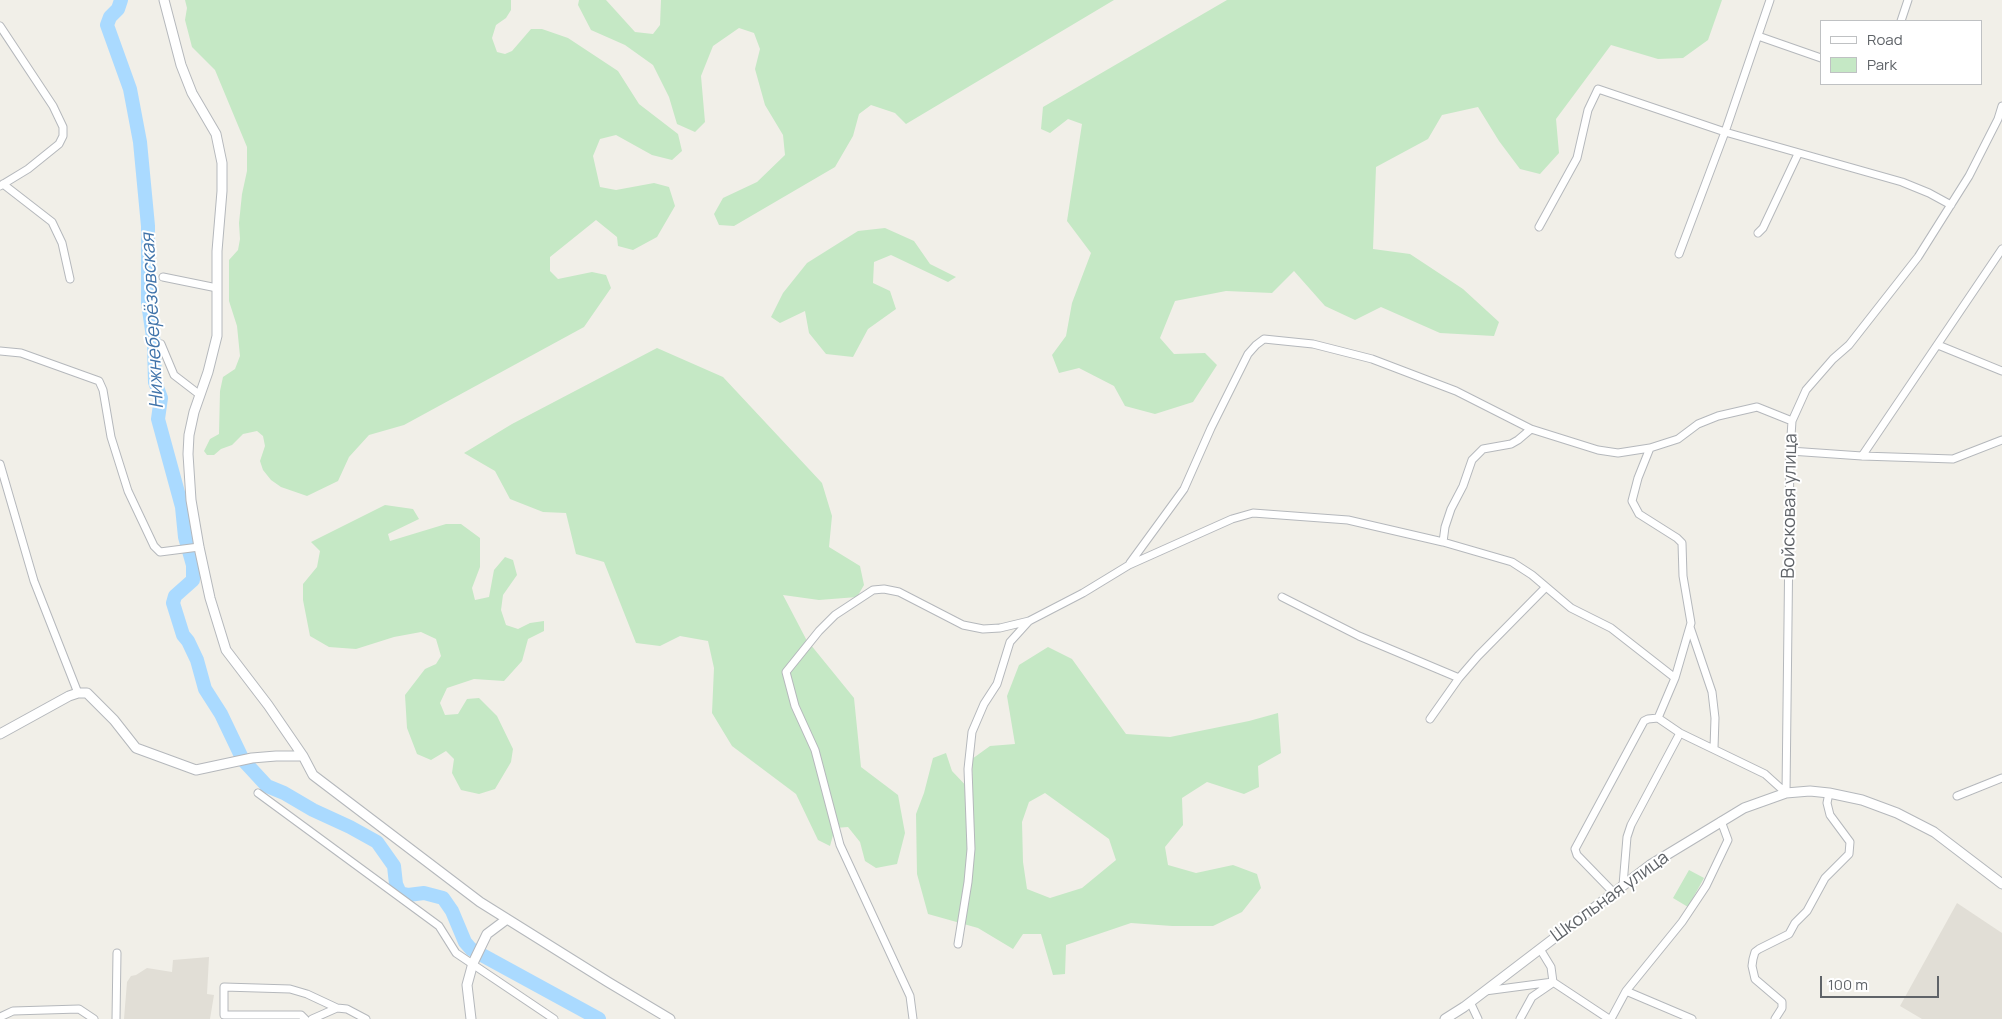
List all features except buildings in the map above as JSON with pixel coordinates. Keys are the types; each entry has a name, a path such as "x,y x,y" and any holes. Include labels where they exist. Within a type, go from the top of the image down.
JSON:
{"street":[{"path":"164,0 181,65 192,93 216,134 220,150 222,191 217,252 216,336 214,352 189,435 188,454 191,500 199,548 210,598 226,650 303,756 313,775 480,902 670,1019"},
{"path":"1679,254 1725,132 1770,0"},
{"path":"1901,20 1908,0"},
{"path":"0,26 53,106 63,127 63,136 59,144 28,169 2,185 52,222 62,243 70,279"},
{"path":"1758,36 1820,58"},
{"path":"1540,227 1566,175 1578,158 1588,110 1598,89 1725,132 1902,182 1929,193 1951,205"},
{"name":"Войсковая улица","path":"1786,793 1790,451 1792,421 1806,390 1833,359 1849,345 1918,257 1951,205 1986,143 2002,106"},
{"path":"1758,233 1763,228 1798,154"},
{"path":"1862,456 2002,249"},
{"path":"163,277 217,288"},
{"path":"1128,565 1184,489 1211,428 1248,354 1264,339 1313,344 1372,358 1456,391 1531,429 1598,450 1618,453 1650,448 1678,439 1698,424 1718,416 1750,408 1757,407 1792,421"},
{"path":"161,344 174,375 200,394"},
{"path":"1938,345 2002,371"},
{"path":"0,351 22,353 99,381 103,390 111,437 128,491 154,546 160,552 199,548"},
{"path":"1443,542 1451,509 1463,486 1472,460 1483,449 1511,444 1531,429"},
{"path":"1790,451 1952,459 2002,440"},
{"path":"1650,448 1638,478 1632,501 1638,514 1682,543 1683,576 1690,626 1712,692 1715,718 1714,748"},
{"path":"0,464 34,581 78,693"},
{"path":"913,1019 910,996 840,845 815,750 795,706 786,672 819,631 873,590 884,589 900,592 963,625 982,629 1000,628 1029,621 1083,593 1128,565 1232,519 1253,513 1348,520 1443,542 1512,562 1571,608 1610,628 1675,678"},
{"path":"1430,719 1459,678 1500,632 1546,587"},
{"path":"1282,597 1359,636 1459,678"},
{"path":"958,944 968,882 970,849 968,769 972,732 984,704 997,684 1010,642 1029,621"},
{"path":"1658,718 1675,678 1690,626"},
{"path":"0,734 78,693 88,693 114,720 136,748 196,770 252,758 303,756"},
{"path":"1613,892 1577,855 1575,850 1576,844 1644,721 1658,718 1680,733 1765,774 1786,793"},
{"path":"1623,885 1627,837 1631,826 1680,733"},
{"path":"1957,796 2002,778"},
{"name":"Школьная улица","path":"1445,1019 1485,991 1650,865 1744,808 1786,793 1810,791 1828,793 1862,800 1897,813 1917,823 1958,850 2002,884"},
{"path":"258,793 439,926 456,953 554,1019"},
{"path":"1774,1019 1782,1008 1782,1002 1755,978 1752,966 1755,952 1789,934 1795,923 1806,911 1826,878 1849,854 1850,842 1830,815 1827,803 1828,793"},
{"path":"1485,991 1553,982 1610,1019 1626,991 1682,922 1706,886 1728,840 1721,821"},
{"path":"471,1019 467,985 472,965 487,934 507,919"},
{"path":"1540,949 1551,968 1553,982"},
{"path":"116,1019 117,953"},
{"path":"1520,1019 1532,997 1553,982"},
{"path":"305,1019 301,1015 224,1015 224,988 290,989 307,994 337,1008 347,1009 366,1019"},
{"path":"1626,991 1692,1019"},
{"path":"1470,1002 1478,1019"},
{"path":"312,1019 326,1016 337,1008"},
{"path":"0,1017 13,1011 80,1009 94,1019"}],"shaded area":[{"path":"1957,903 2002,933 2002,1019 1922,1019 1900,1006"},
{"path":"209,957 207,994 214,995 210,1019 124,1019 127,982 131,976 147,968 172,972 173,960"}],"green space":[{"path":"185,0 511,0 511,10 506,18 496,25 492,38 497,52 505,54 512,51 531,29 542,29 568,38 618,71 639,104 678,134 682,151 672,160 652,155 616,135 600,139 593,156 600,187 616,190 654,183 669,187 675,206 657,237 633,250 618,246 617,237 596,220 550,257 550,271 558,279 592,272 606,275 611,288 584,327 404,425 369,435 349,457 338,481 307,496 281,487 271,480 263,470 260,461 265,446 263,436 257,431 243,434 232,445 221,449 214,455 207,455 204,451 210,439 219,434 220,391 223,377 235,369 240,356 237,326 229,301 229,260 238,250 240,239 239,223 247,171 247,147 215,70 192,47 185,20 187,8"},
{"path":"579,0 606,0 635,32 653,34 660,25 661,0 1114,0 906,124 895,113 871,105 859,114 853,136 835,167 734,226 719,225 714,214 723,198 757,182 785,155 783,135 765,105 755,69 760,49 754,33 739,28 713,46 701,76 705,122 695,132 677,124 669,97 653,65 625,45 591,30 578,5"},
{"path":"1227,0 1722,0 1708,40 1683,58 1658,59 1611,45 1556,119 1559,153 1540,174 1520,169 1499,141 1478,107 1442,115 1428,139 1376,167 1373,249 1410,254 1463,289 1499,322 1494,336 1440,333 1381,307 1355,320 1325,306 1294,271 1272,293 1226,291 1175,301 1160,338 1174,354 1205,353 1217,365 1193,402 1155,414 1125,406 1114,386 1079,368 1059,373 1052,355 1066,336 1072,303 1091,253 1067,221 1082,124 1068,119 1050,133 1041,129 1043,107"},
{"path":"885,228 914,241 930,264 956,277 948,282 891,255 874,262 873,283 890,291 896,309 868,329 853,357 826,354 809,333 805,311 780,323 771,317 783,293 807,263 858,231"},
{"path":"657,348 723,377 822,483 832,516 829,547 860,566 864,585 857,597 819,600 783,595 806,639 854,698 861,767 898,795 905,833 897,864 876,868 865,861 860,842 848,827 835,828 830,846 818,840 796,794 732,746 712,713 714,668 708,641 680,636 660,646 636,643 604,562 576,554 566,513 543,512 510,499 495,471 464,453 512,424"},
{"path":"385,505 413,509 419,519 388,534 390,541 446,524 461,524 480,538 480,567 472,588 475,600 489,597 494,570 505,557 513,560 517,575 503,595 501,610 506,625 518,629 530,623 544,621 544,631 528,639 522,661 504,681 474,679 447,688 440,703 445,715 458,714 467,699 479,698 497,716 513,749 511,762 495,789 479,794 461,790 452,773 454,759 446,751 431,760 417,754 407,728 405,695 425,669 436,664 441,656 436,639 421,632 394,637 356,649 329,647 310,636 303,600 303,584 317,567 320,551 311,542"},
{"path":"1048,647 1072,659 1126,734 1170,737 1249,721 1278,713 1281,753 1258,766 1259,787 1244,794 1207,782 1182,798 1183,825 1165,847 1168,865 1196,873 1233,865 1257,874 1261,888 1242,912 1213,926 1131,923 1066,945 1065,974 1053,975 1041,934 1023,934 1013,949 978,928 928,914 917,874 916,814 924,793 933,758 946,753 952,771 973,793 972,759 990,746 1015,744 1007,696 1019,665","holes":["1045,793 1109,839 1116,860 1082,888 1050,898 1027,889 1023,862 1022,822 1029,802"]},
{"path":"1689,870 1704,878 1688,907 1673,898"}],"waterway":[{"name":"Нижнеберёзовская","path":"121,0 118,9 110,17 107,25 130,89 140,142 148,226 148,303 154,344 155,382 161,398 158,419 182,507 185,537 193,565 193,580 175,596 173,603 183,635 197,660 205,689 221,714 243,760 267,786 377,842 394,866 396,884 400,893 408,895 424,893 443,898 452,911 465,942 471,949 599,1019"}]}
